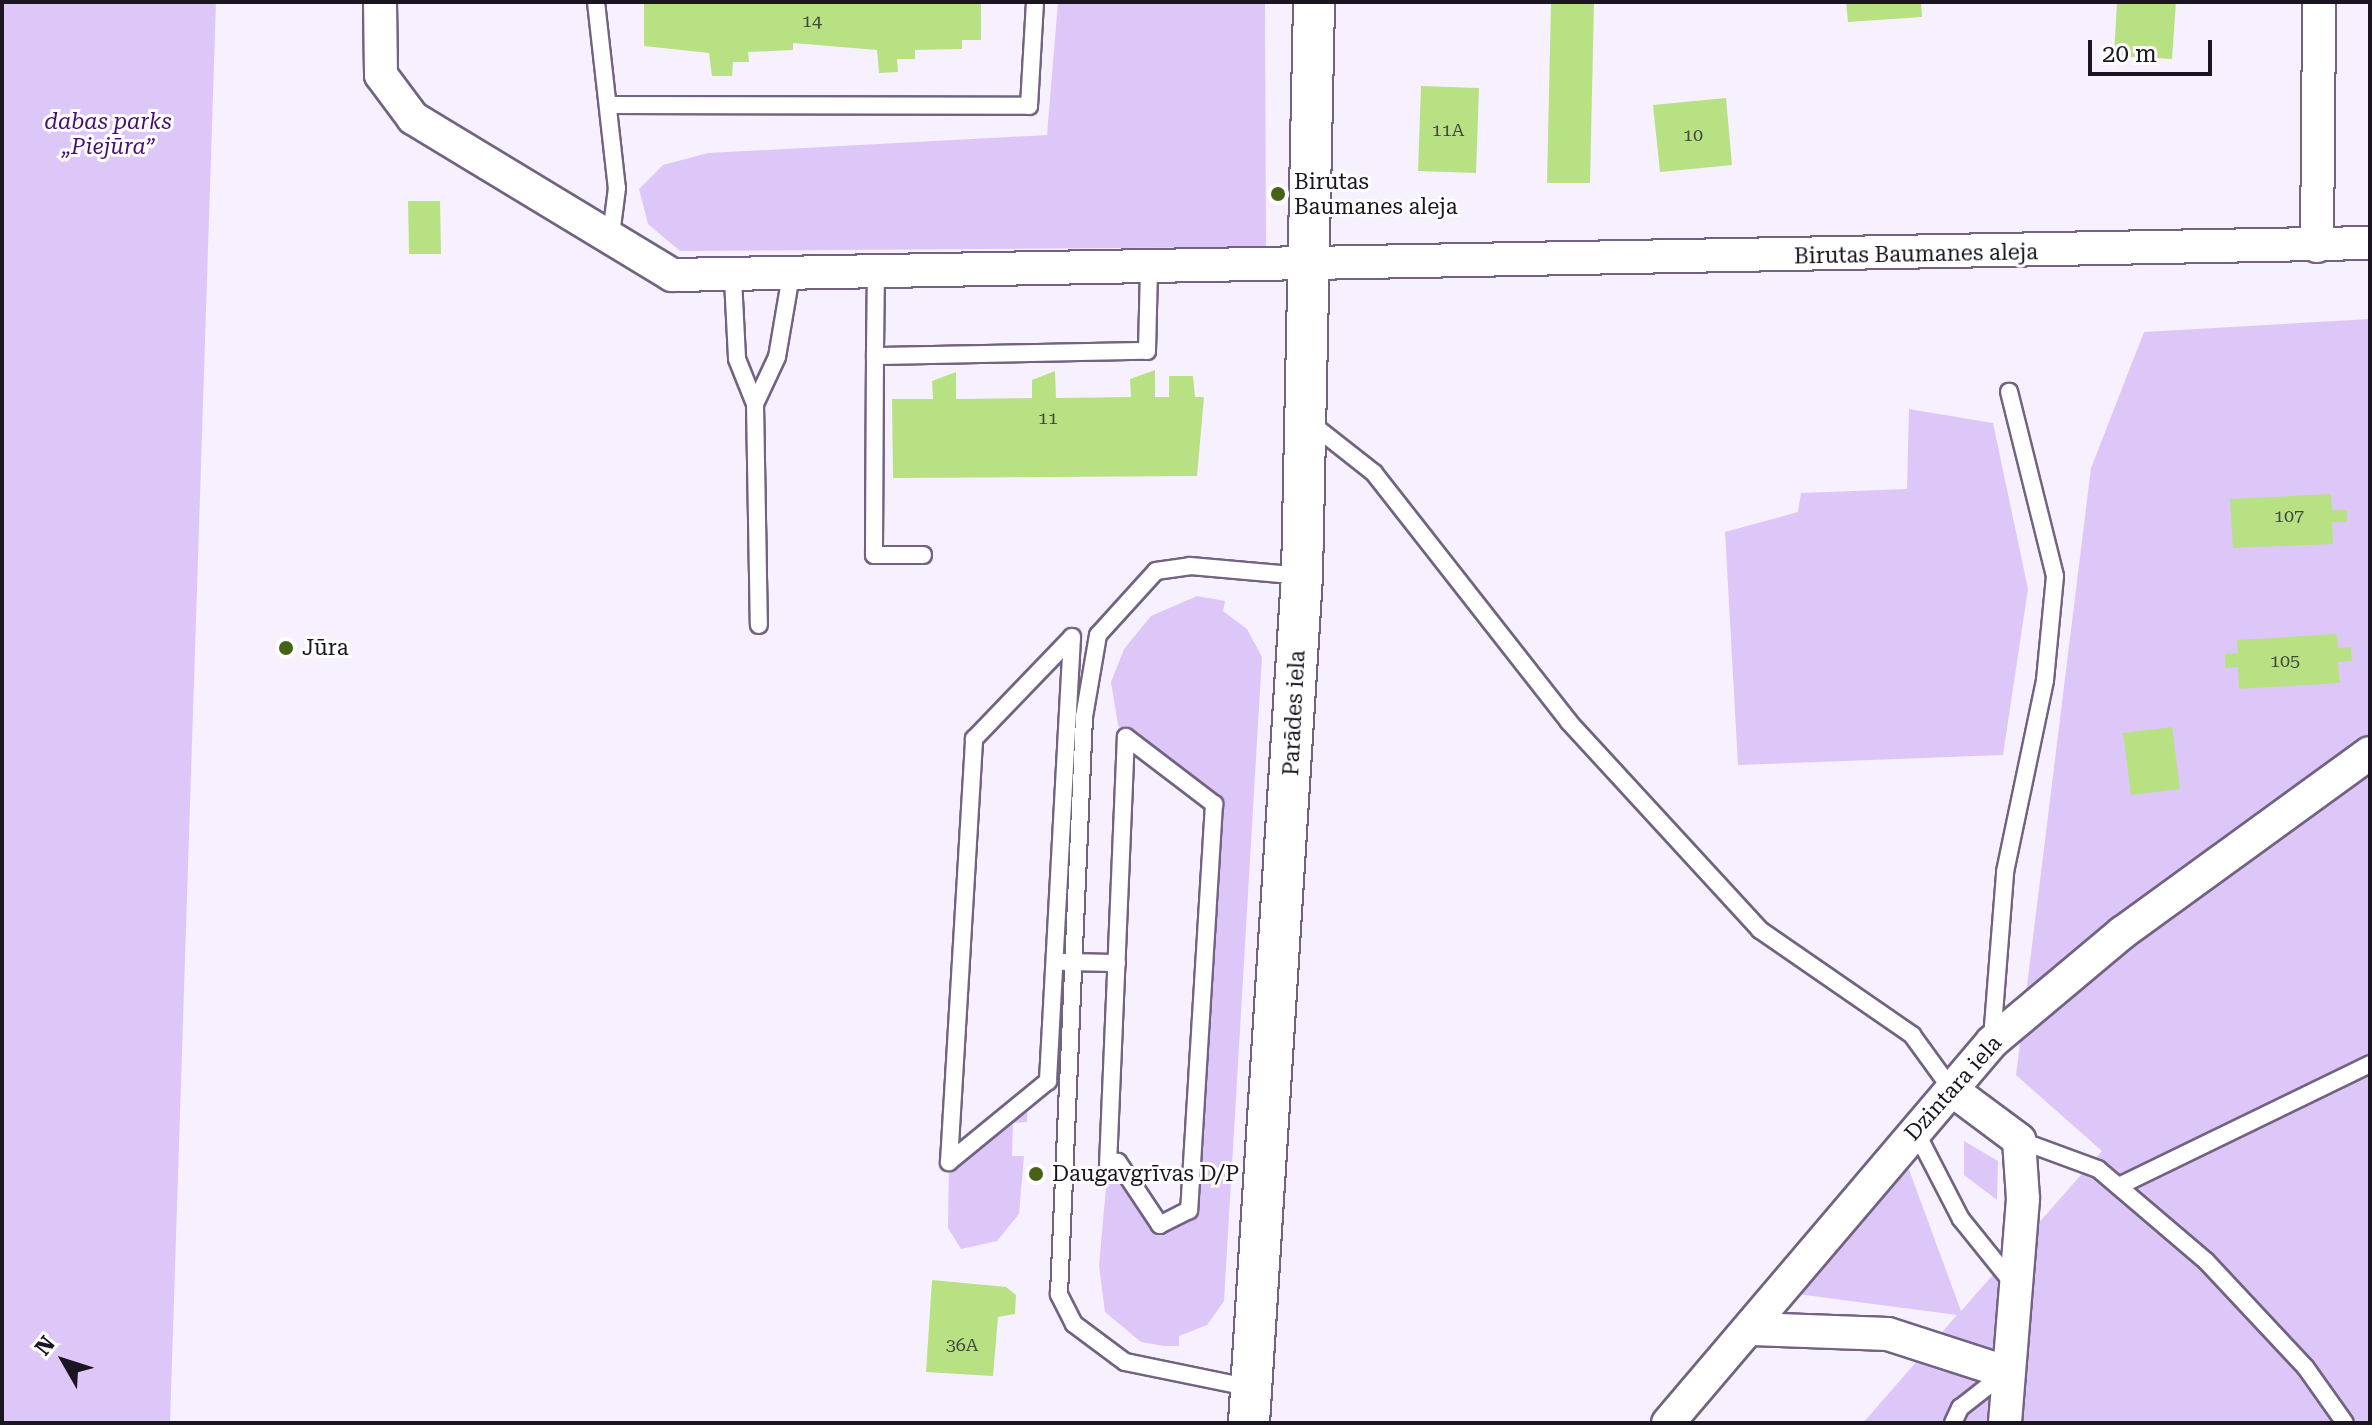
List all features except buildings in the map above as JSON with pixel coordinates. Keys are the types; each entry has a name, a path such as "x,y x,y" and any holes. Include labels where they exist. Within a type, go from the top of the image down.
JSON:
{"street":[{"name":"Birutas Baumanes aleja","path":"380,2 381,75 413,118 611,235 672,275 733,279 876,268 1149,269 2370,243"},
{"name":"Parādes iela","path":"1250,1406 1302,576 1311,266 1314,2"},
{"path":"2317,246 2319,2"},
{"name":"Dzintara iela","path":"1668,1423 1752,1329 1832,1222 1992,1042 2122,933 2370,753"},
{"path":"1952,1090 2019,1140 2023,1199 2006,1372 2005,1423"},
{"path":"1752,1329 1888,1334 2006,1372"}],"lane":[{"path":"596,2 599,76 611,105 617,188 611,235"},
{"path":"611,105 1029,106 1035,2"},
{"path":"876,268 874,555 923,555"},
{"path":"875,356 1147,351 1149,269"},
{"path":"755,404 777,357 791,275"},
{"path":"733,279 737,359 755,404 759,625"},
{"path":"1992,1042 2005,872 2045,680 2055,576 2009,392"},
{"path":"1307,420 1374,473 1569,722 1760,930 1912,1035 1952,1090"},
{"path":"1250,1406 1125,1362 1074,1324 1059,1294 1084,717 1098,635 1156,571 1190,566 1302,576"},
{"path":"1072,637 1055,961 1048,1081 949,1162 974,739 1072,637"},
{"path":"1126,737 1214,804 1189,1210 1160,1225 1118,1162 1108,1165 1117,963 1126,737"},
{"path":"1055,961 1117,963"},
{"path":"2119,1186 2370,1064"},
{"path":"1915,1130 1961,1219 2015,1286"},
{"path":"2019,1140 2098,1169 2206,1261 2306,1368 2345,1423"},
{"path":"1953,1423 1960,1408 2006,1372"}],"green space":[{"name":"dabas parks „Piejūra”","path":"2,2 216,2 170,1423 2,1423"},
{"path":"1058,2 1265,2 1266,247 680,251 648,224 639,189 663,165 708,153 1047,135"},
{"path":"2370,319 2370,1423 1863,1423 1957,1315 1797,1294 1907,1164 1961,1311 2102,1151 2016,1075 2091,468 2144,332"},
{"path":"1909,409 1993,423 2028,589 2003,755 1738,765 1725,532 1798,512 1801,493 1907,489"},
{"path":"1197,596 1225,601 1223,611 1247,629 1262,657 1224,1301 1207,1325 1179,1336 1179,1346 1164,1346 1141,1342 1105,1312 1099,1266 1108,1165 1118,1162 1160,1225 1189,1210 1214,804 1134,749 1118,725 1111,682 1124,649 1151,616"},
{"path":"1028,1098 1027,1122 1013,1123 1012,1156 1024,1156 1019,1214 997,1241 961,1249 948,1228 949,1162"},
{"path":"1964,1141 1998,1161 1997,1200 1964,1175"}],"place":[{"name":"Birutas Baumanes aleja","path":"1278,194"},
{"name":"Jūra","path":"286,648"},
{"name":"Daugavgrīvas D/P","path":"1036,1174"}]}
